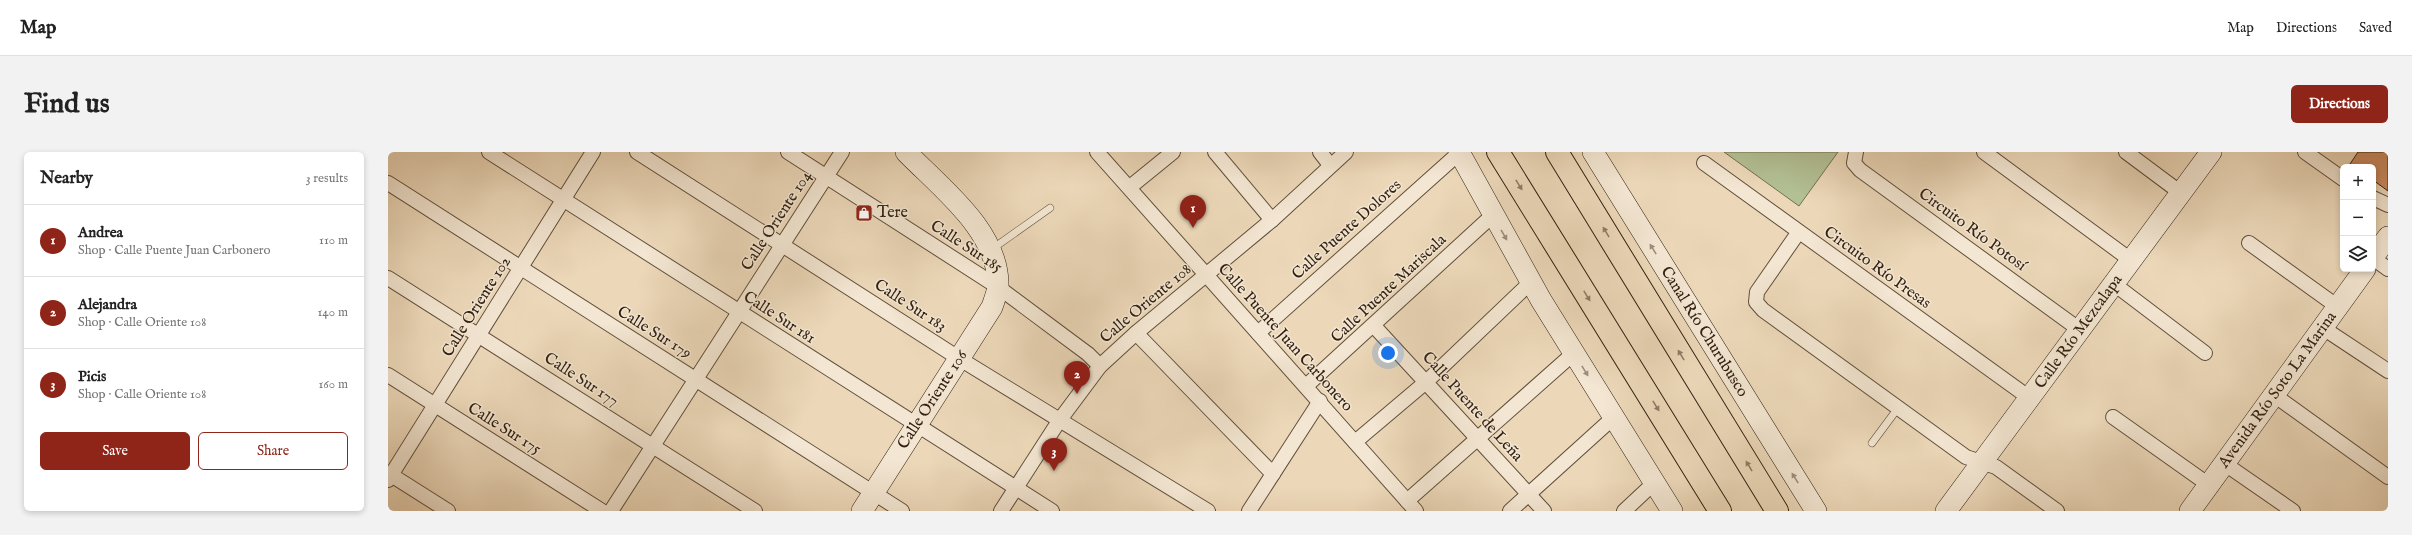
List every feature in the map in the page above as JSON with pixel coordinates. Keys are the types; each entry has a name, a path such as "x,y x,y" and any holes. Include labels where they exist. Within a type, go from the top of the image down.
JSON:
{"main road":[{"path":"1498,152 1720,511"},
{"name":"Canal Río Churubusco","path":"1557,152 1777,511"}],"street":[{"name":"Calle Sur 181","path":"489,152 916,426 1052,511"},
{"name":"Calle Oriente 102","path":"389,476 436,406 593,152"},
{"name":"Calle Sur 183","path":"637,152 960,359 1208,511"},
{"name":"Calle Sur 185","path":"788,152 998,287 1088,354 1100,366"},
{"name":"Calle Oriente 104","path":"611,511 842,152"},
{"path":"906,152 975,223 991,249 998,287"},
{"name":"Calle Puente Juan Carbonero","path":"1097,152 1130,187 1206,276 1320,401 1412,506"},
{"path":"1130,187 1173,152"},
{"path":"1215,152 1272,220"},
{"path":"1320,152 1330,165"},
{"name":"Calle Oriente 108","path":"1001,511 1059,421 1100,366 1136,333 1272,220 1330,165 1346,152"},
{"name":"Canal Río Churubusco","path":"1593,152 1816,511"},
{"name":"Circuito Río Potosí","path":"1856,152 1854,163 1860,170 2080,330"},
{"path":"1984,152 2132,261"},
{"path":"2126,152 2182,193"},
{"name":"Calle Río Mezcalapa","path":"1946,511 2031,399 2080,330 2182,193 2210,152"},
{"path":"2305,152 2340,177"},
{"path":"1459,153 1531,282 1672,511"},
{"name":"Calle Puente Dolores","path":"1258,333 1459,153"},
{"name":"Circuito Río Presas","path":"1704,163 1798,233 2031,399"},
{"name":"Calle Sur 179","path":"388,183 902,511"},
{"path":"2376,199 2388,205"},
{"name":"Calle Puente Mariscala","path":"1306,386 1374,326 1493,215"},
{"path":"1798,233 1757,292 1756,302 1763,310 1966,457 1996,467 2057,511"},
{"path":"2376,253 2388,237"},
{"path":"2250,243 2338,307"},
{"path":"2376,259 2388,269"},
{"name":"Avenida Río Soto La Marina","path":"2190,511 2362,272"},
{"name":"Calle Sur 177","path":"388,278 480,334 755,511"},
{"path":"1355,442 1426,382 1531,282"},
{"path":"2114,284 2205,353"},
{"name":"Calle Oriente 106","path":"862,511 992,307 998,287"},
{"name":"Calle Puente de Leña","path":"1374,326 1544,511"},
{"path":"2323,328 2388,371"},
{"path":"1136,333 1273,474"},
{"path":"1412,506 1477,438 1574,353"},
{"name":"Calle Sur 175","path":"388,375 602,511"},
{"path":"2274,395 2388,477"},
{"path":"1249,511 1320,401"},
{"path":"1510,511 1614,417"},
{"path":"2113,417 2209,485"},
{"path":"2225,464 2292,511"},
{"path":"389,476 448,511"},
{"path":"1624,511 1654,483"}],"lane":[{"path":"991,249 1050,208"},
{"path":"1872,443 1898,408"}],"green space":[{"path":"1724,152 1838,152 1799,206"}],"building":[{"path":"2358,152 2388,152 2388,191 2376,182 2376,164 2350,164"}],"place":[{"name":"Tere","path":"864,213"},
{"name":"Andrea","path":"1193,228"},
{"name":"Alejandra","path":"1077,394"},
{"name":"Picis","path":"1054,471"}]}
